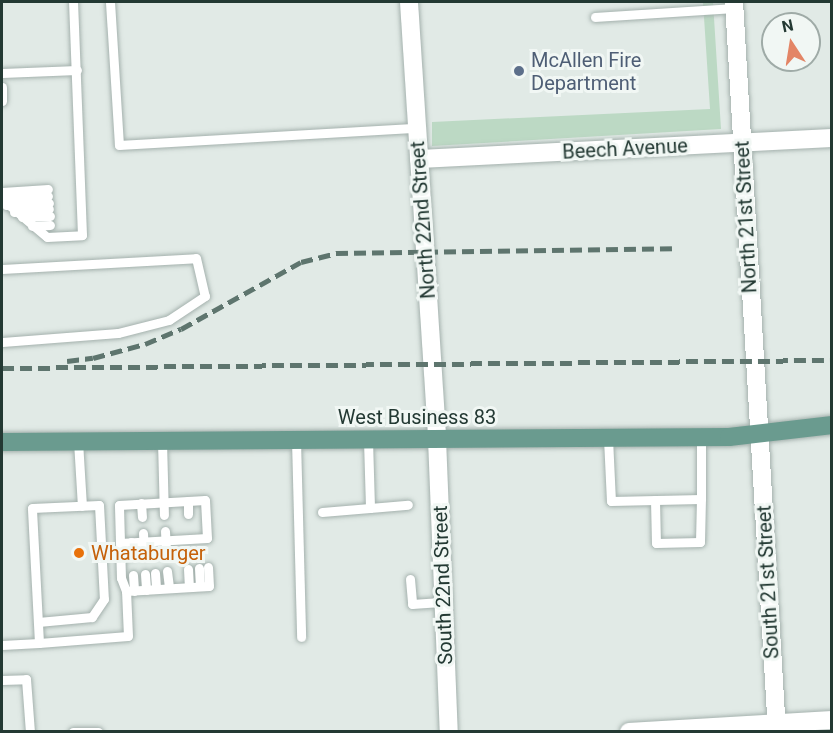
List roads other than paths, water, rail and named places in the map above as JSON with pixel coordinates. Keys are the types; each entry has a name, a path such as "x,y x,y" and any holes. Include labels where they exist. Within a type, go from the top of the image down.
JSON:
{"main road":[{"name":"West Business 83","path":"2,442 701,437 831,425"}],"street":[{"name":"North 22nd Street","path":"409,2 437,439"},
{"name":"North 21st Street","path":"734,5 759,432"},
{"name":"Beech Avenue","path":"419,159 831,138"},
{"name":"South 21st Street","path":"759,432 776,727"},
{"name":"South 22nd Street","path":"437,439 449,732"},
{"path":"629,732 776,727 831,720"}],"lane":[{"path":"3,201 46,237 82,235 77,205 77,70 73,2"},
{"path":"110,2 119,145 417,128"},
{"path":"595,17 734,5"},
{"path":"2,73 77,70"},
{"path":"2,87 2,101"},
{"path":"2,192 49,206"},
{"path":"3,201 49,206"},
{"path":"32,226 49,206"},
{"path":"18,215 49,206"},
{"path":"2,269 196,258 204,296 169,320 118,333 2,342"},
{"path":"655,500 656,543 700,542 701,437"},
{"path":"608,438 611,501 701,499"},
{"path":"296,440 301,638"},
{"path":"368,440 370,508"},
{"path":"78,441 82,506"},
{"path":"162,441 164,515"},
{"path":"130,591 121,578 119,505 205,500 196,540 187,549"},
{"path":"188,501 188,514"},
{"path":"141,503 142,517"},
{"path":"38,622 92,617 104,599 99,505 32,508 39,643"},
{"path":"322,512 408,506"},
{"path":"120,543 166,536 196,540"},
{"path":"166,536 166,551"},
{"path":"146,538 149,553"},
{"path":"131,542 131,555"},
{"path":"130,591 209,586 204,568"},
{"path":"188,569 189,587"},
{"path":"168,571 169,588"},
{"path":"150,573 151,589"},
{"path":"2,645 128,636 133,575"},
{"path":"410,579 412,604 444,602"},
{"path":"2,680 26,679 30,732"},
{"path":"72,732 98,732"}],"railway":[{"path":"67,361 93,358 145,344 181,329 301,262 336,253 675,248"},
{"path":"2,368 832,360"}],"place":[{"name":"McAllen Fire Department","path":"519,71"},
{"name":"Whataburger","path":"79,553"}]}
